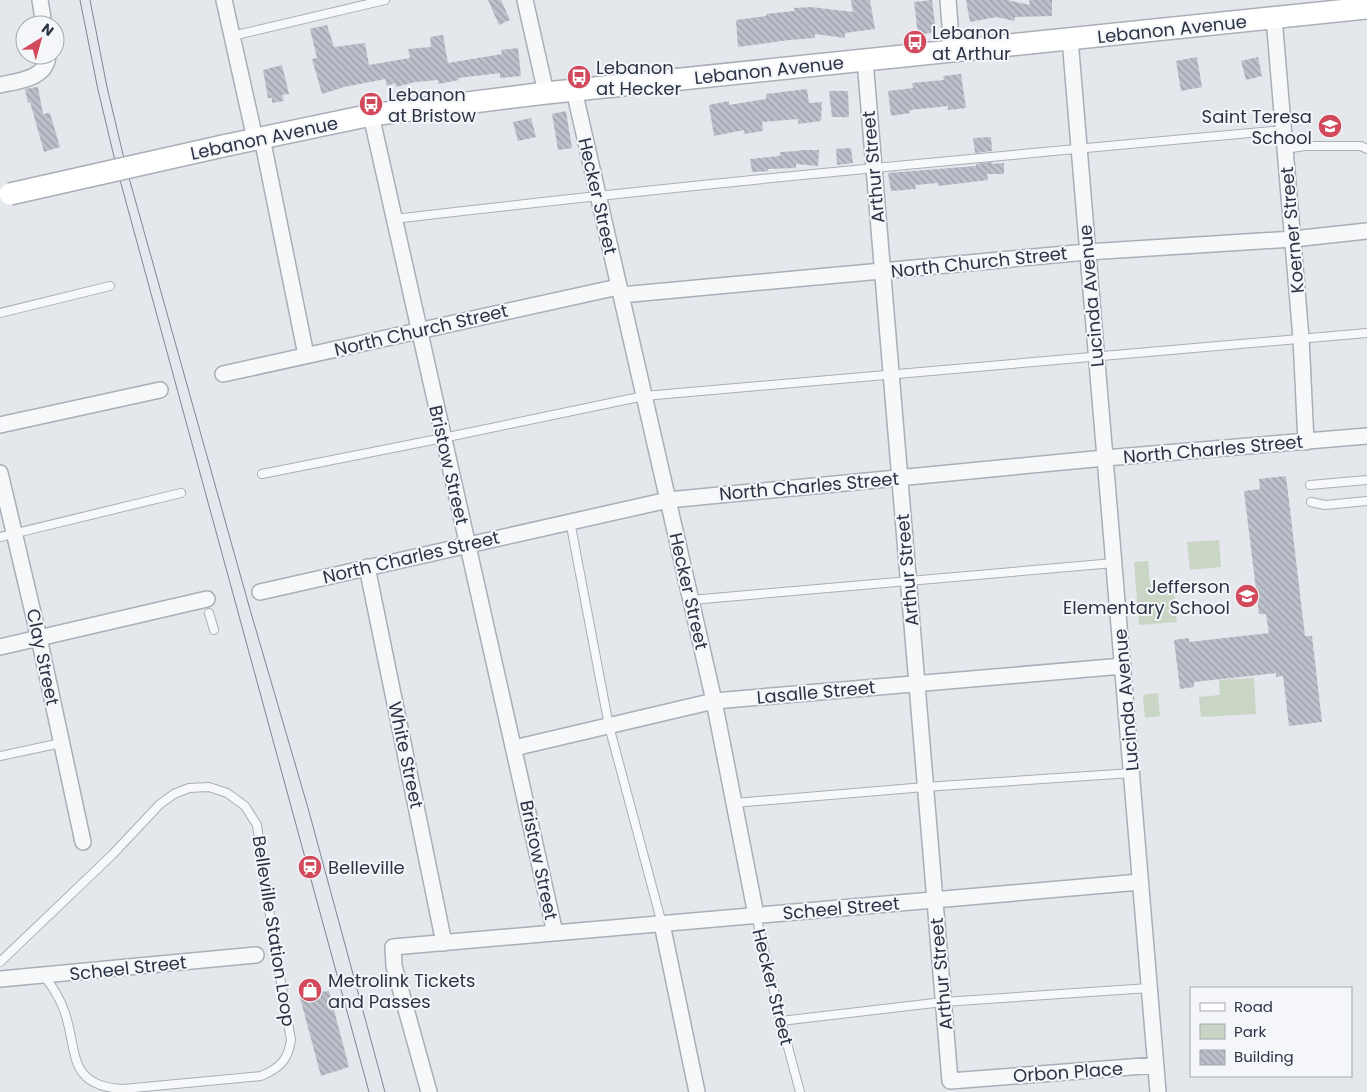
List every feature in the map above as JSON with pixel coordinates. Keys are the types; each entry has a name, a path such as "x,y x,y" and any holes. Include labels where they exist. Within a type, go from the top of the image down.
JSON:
{"main road":[{"name":"Lebanon Avenue","path":"5,195 371,114 574,90 1367,8"}],"street":[{"path":"40,0 42,15"},
{"path":"224,0 258,139 306,355"},
{"path":"525,0 546,93"},
{"path":"948,0 952,51"},
{"name":"Koerner Street","path":"1274,18 1301,338 1306,442"},
{"name":"Lucinda Avenue","path":"1070,39 1158,1092"},
{"name":"Arthur Street","path":"864,60 950,1081"},
{"path":"0,85 30,78 44,69 45,65"},
{"name":"Hecker Street","path":"574,90 714,701 756,915"},
{"name":"Bristow Street","path":"371,114 554,933"},
{"name":"North Church Street","path":"223,374 419,330 620,291 882,272 1087,252 1293,239 1367,231"},
{"path":"0,425 160,390"},
{"name":"North Charles Street","path":"260,592 668,500 1105,458 1367,436"},
{"name":"Clay Street","path":"0,473 7,535 39,638 83,842"},
{"name":"White Street","path":"367,567 444,943"},
{"path":"0,647 208,606"},
{"name":"Lasalle Street","path":"514,748 714,701 1123,666"},
{"name":"Scheel Street","path":"429,1092 394,966 392,947 1140,882"},
{"path":"662,924 697,1092"},
{"name":"Scheel Street","path":"0,979 256,955"},
{"name":"Orbon Place","path":"950,1081 1156,1066"}],"lane":[{"path":"232,36 385,0"},
{"path":"394,219 598,195 873,167 1284,130"},
{"path":"1285,149 1305,146 1361,146 1367,149"},
{"path":"0,313 110,286"},
{"path":"262,474 644,396 1367,333"},
{"path":"1310,485 1367,480"},
{"path":"7,535 182,493"},
{"path":"1311,502 1325,505 1367,501"},
{"path":"570,522 609,726 662,924"},
{"path":"691,600 1114,563"},
{"path":"208,606 214,630"},
{"path":"0,756 61,743"},
{"path":"734,803 925,787 1132,773"},
{"name":"Belleville Station Loop","path":"0,962 112,855 160,804 174,794 190,788 209,786 227,793 245,806 257,825 274,943 291,1040 289,1053 277,1067 261,1076 133,1088 110,1088 97,1084 78,1067 62,1003 56,991 44,976"},
{"name":"Hecker Street","path":"756,915 800,1092"},
{"path":"781,1021 943,1002 1149,988"}],"green space":[{"path":"1219,540 1221,567 1190,570 1187,542"},
{"path":"1148,561 1150,584 1173,582 1177,622 1139,625 1134,562"},
{"path":"1254,678 1256,714 1201,717 1199,697 1220,695 1219,680"},
{"path":"1158,693 1160,716 1145,718 1143,695"}],"building":[{"path":"488,0 501,0 510,20 499,25"},
{"path":"851,0 870,0 875,29 845,33 845,38 815,34 815,38 738,47 736,20 794,11 794,8 811,7 853,12"},
{"path":"932,0 936,32 918,35 914,2"},
{"path":"966,0 1007,0 1030,5 1029,0 1052,0 1052,16 1015,17 1014,21 997,17 970,22"},
{"path":"327,25 334,47 365,43 369,65 410,58 408,49 431,47 430,37 443,35 448,63 502,54 501,50 518,48 521,76 500,78 500,73 458,78 459,80 438,84 438,80 415,82 396,87 395,83 387,86 385,79 344,87 322,94 312,59 317,58 310,29"},
{"path":"1197,57 1202,87 1181,91 1176,61"},
{"path":"1258,57 1262,76 1246,80 1241,61"},
{"path":"282,65 289,94 282,95 284,101 272,103 272,98 268,98 263,70"},
{"path":"961,74 966,108 948,110 948,106 910,110 910,113 891,116 888,91 913,88 912,83 944,80 943,76"},
{"path":"38,87 43,114 50,113 60,147 44,152 25,89"},
{"path":"807,89 809,103 822,102 821,121 798,124 798,119 762,122 763,131 744,134 744,130 714,136 709,105 729,101 729,105 766,99 766,94"},
{"path":"829,91 848,91 849,117 832,117"},
{"path":"566,111 572,148 558,150 552,114"},
{"path":"531,118 536,137 518,141 513,122"},
{"path":"991,137 992,151 975,153 973,138"},
{"path":"851,148 853,163 837,165 836,149"},
{"path":"819,150 818,166 796,164 796,168 768,169 768,171 752,172 750,159 780,156 780,152"},
{"path":"992,162 992,164 1004,163 1004,174 987,174 988,180 938,186 938,183 915,185 916,189 891,191 888,173 976,166 976,164"},
{"name":"Jefferson Elementary School","path":"1286,476 1305,636 1312,636 1322,722 1289,726 1283,676 1276,677 1276,673 1194,682 1194,687 1180,689 1174,640 1189,638 1189,642 1269,633 1266,614 1259,614 1244,491 1260,489 1259,479"},
{"path":"329,991 349,1067 321,1076 299,994"}],"tram line":[{"path":"80,0 98,90 117,169 369,1092"},
{"path":"90,0 107,87 126,167 249,606 308,808 385,1092"}],"place":[{"name":"Lebanon at Arthur","path":"915,42"},
{"name":"Lebanon at Hecker","path":"579,77"},
{"name":"Lebanon at Bristow","path":"371,104"},
{"name":"Saint Teresa School","path":"1330,126"},
{"name":"Jefferson Elementary School","path":"1247,596"},
{"name":"Belleville","path":"310,867"},
{"name":"Metrolink Tickets and Passes","path":"310,990"}]}
